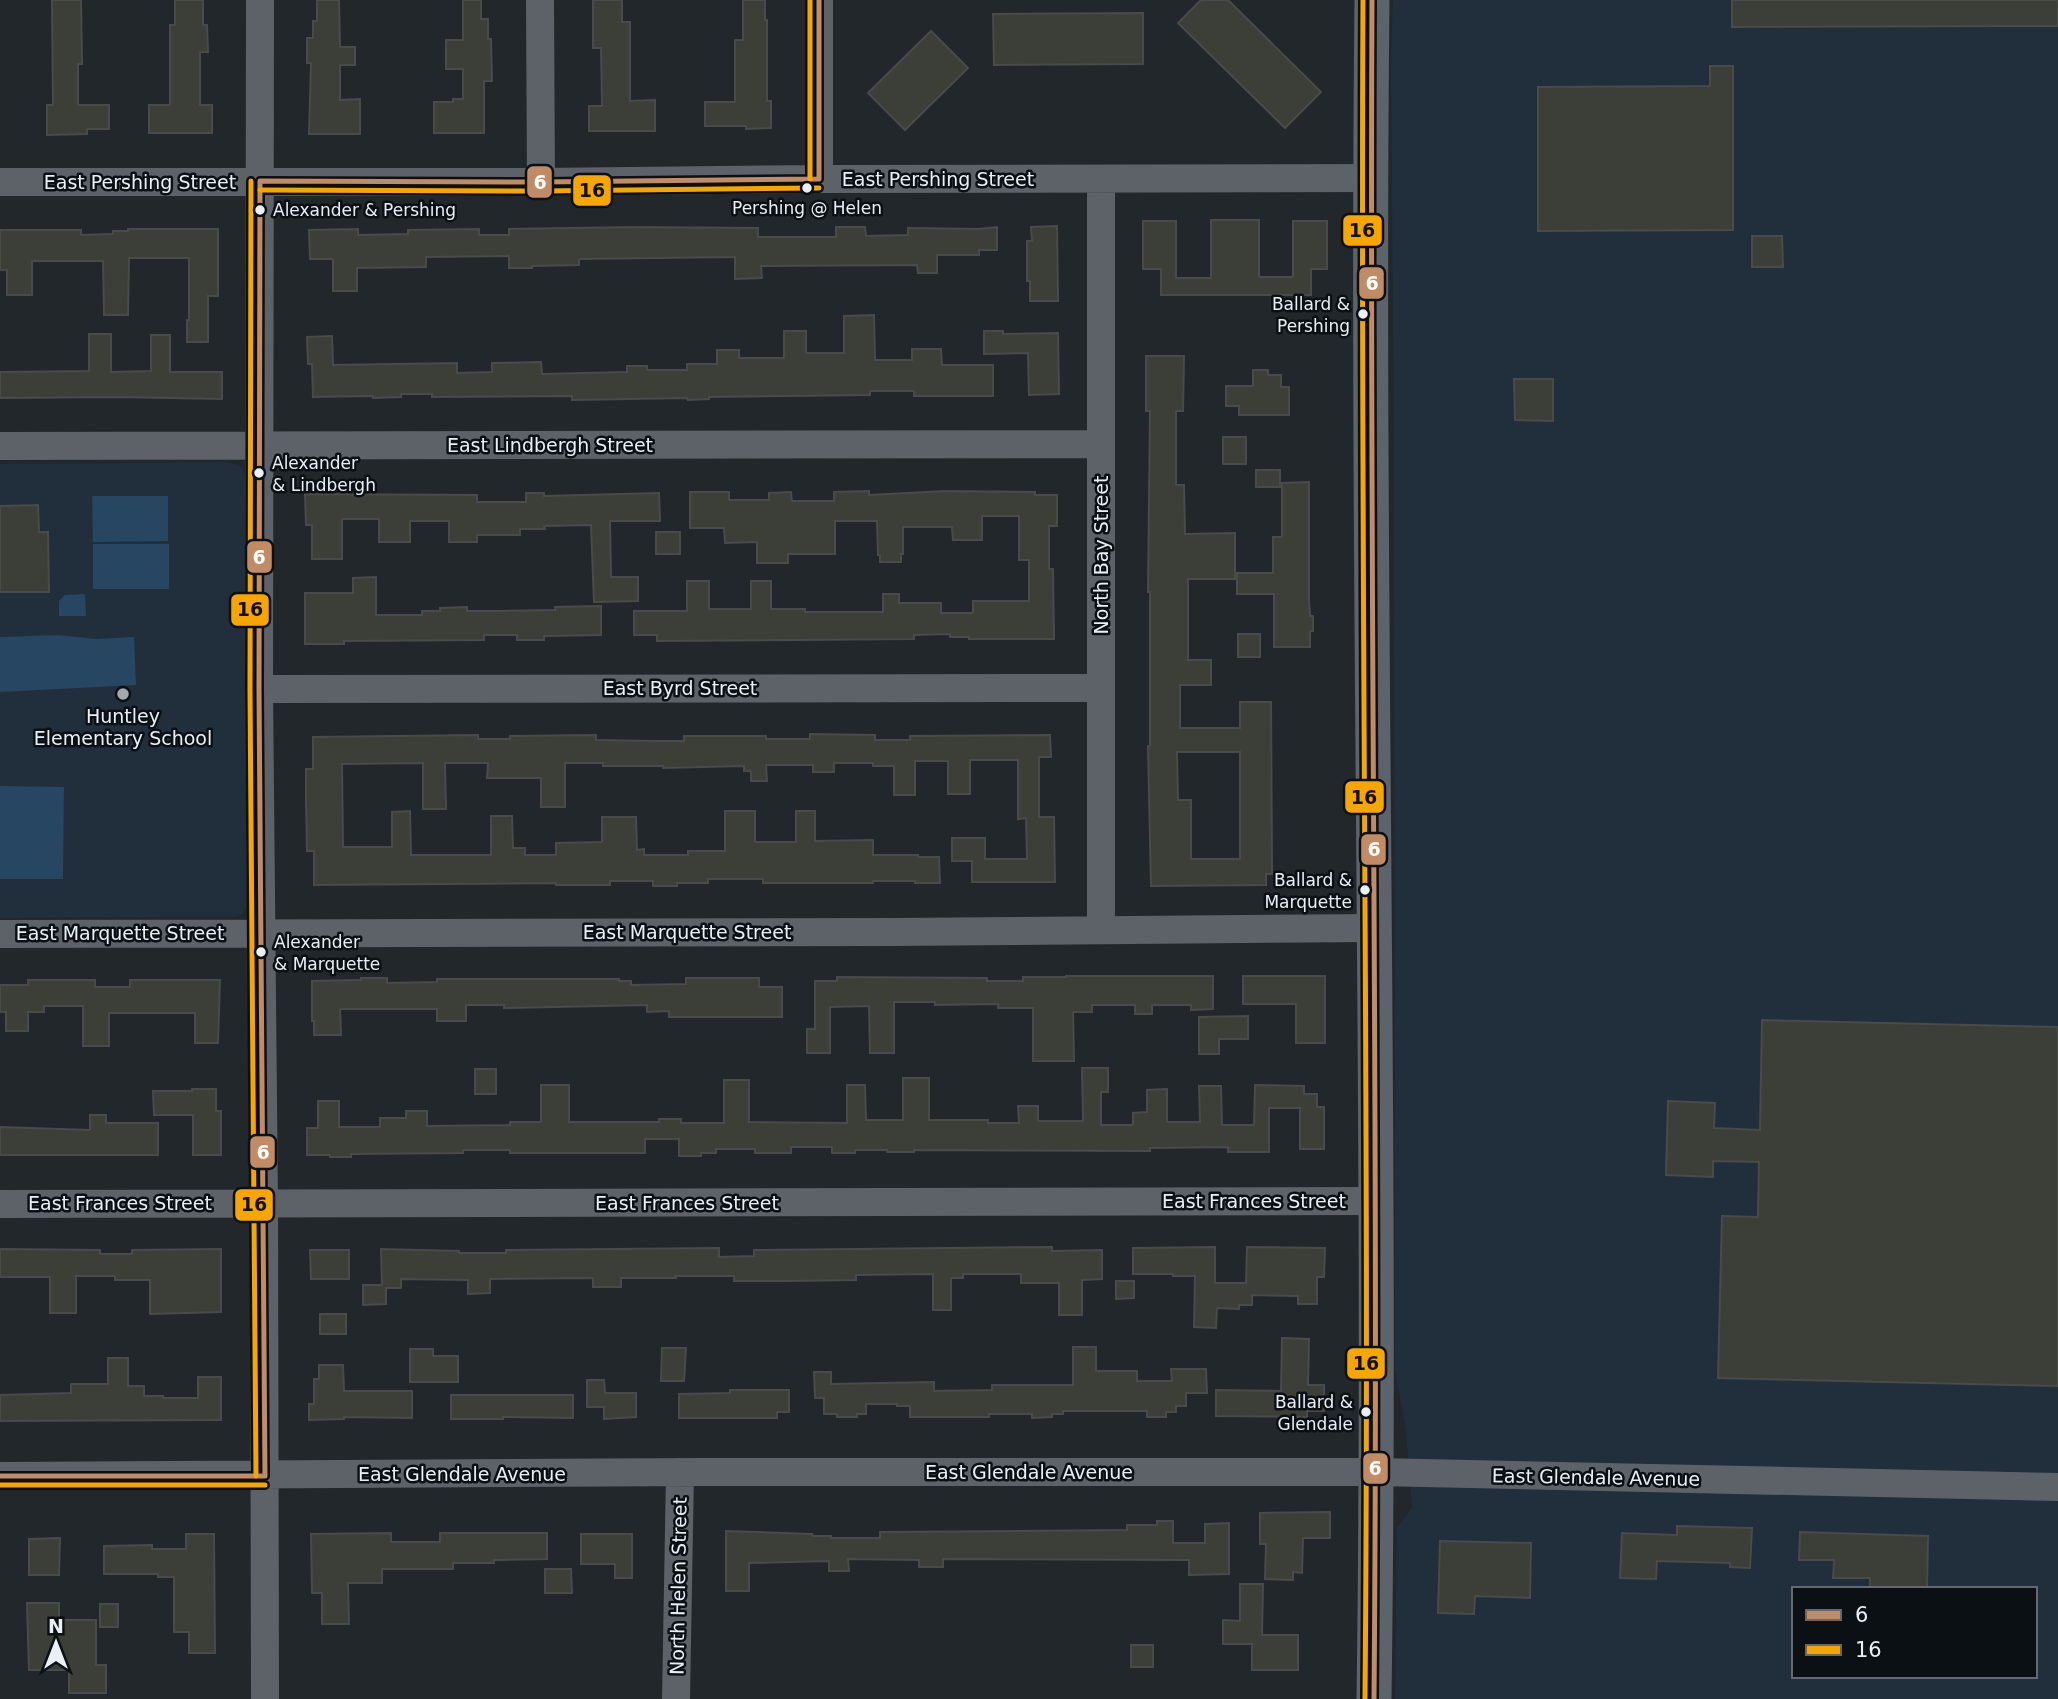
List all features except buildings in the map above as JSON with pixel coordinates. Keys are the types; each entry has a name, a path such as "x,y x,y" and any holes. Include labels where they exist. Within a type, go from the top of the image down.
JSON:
{"main road":[{"path":"1372,0 1377,1472 1374,1699"}],"street":[{"path":"260,0 259,689 265,1699"},
{"path":"540,0 541,182"},
{"path":"819,0 819,179"},
{"name":"East Pershing Street","path":"0,182 1371,178"},
{"name":"North Bay Street","path":"1101,179 1101,930"},
{"name":"East Lindbergh Street","path":"0,446 1101,444"},
{"name":"East Byrd Street","path":"259,689 1101,688"},
{"name":"East Marquette Street","path":"0,934 1374,928"},
{"name":"East Frances Street","path":"0,1204 1375,1201"},
{"name":"North Helen Street","path":"676,1699 680,1472"},
{"name":"East Glendale Avenue","path":"0,1476 1377,1472 2058,1488"}],"shaded area":[{"path":"1393,0 2058,0 2058,1699 1395,1699 1397,1528 1412,1507 1406,1430 1395,1370 1391,60"},
{"name":"Huntley Elementary School","path":"226,462 239,465 245,476 246,909 242,914 231,917 0,918 0,464"},
{"path":"92,496 168,496 168,541 93,542"},
{"path":"93,544 169,544 169,589 93,589"},
{"path":"85,594 86,616 59,616 59,601 65,595"},
{"path":"58,635 96,639 134,637 136,685 0,692 0,637"},
{"path":"0,786 64,787 63,879 0,879"}],"transit line":[{"name":"16","path":"810,0 810,179"},
{"name":"6","path":"819,0 819,179"},
{"name":"16","path":"1363,0 1365,1699"},
{"name":"6","path":"1372,0 1374,1699"},
{"name":"6","path":"260,181 819,179"},
{"name":"16","path":"251,181 250,689 256,1476"},
{"name":"6","path":"260,181 259,689 265,1476"},
{"name":"16","path":"260,190 819,188"},
{"name":"6","path":"0,1476 265,1476"},
{"name":"16","path":"0,1485 265,1485"}],"place":[{"name":"Pershing @ Helen","path":"807,188"},
{"name":"Alexander & Pershing","path":"260,210"},
{"name":"Ballard & Pershing","path":"1363,314"},
{"name":"Alexander & Lindbergh","path":"259,473"},
{"name":"Huntley Elementary School","path":"123,694"},
{"name":"Ballard & Marquette","path":"1365,890"},
{"name":"Alexander & Marquette","path":"261,952"},
{"name":"Ballard & Glendale","path":"1366,1412"}]}
